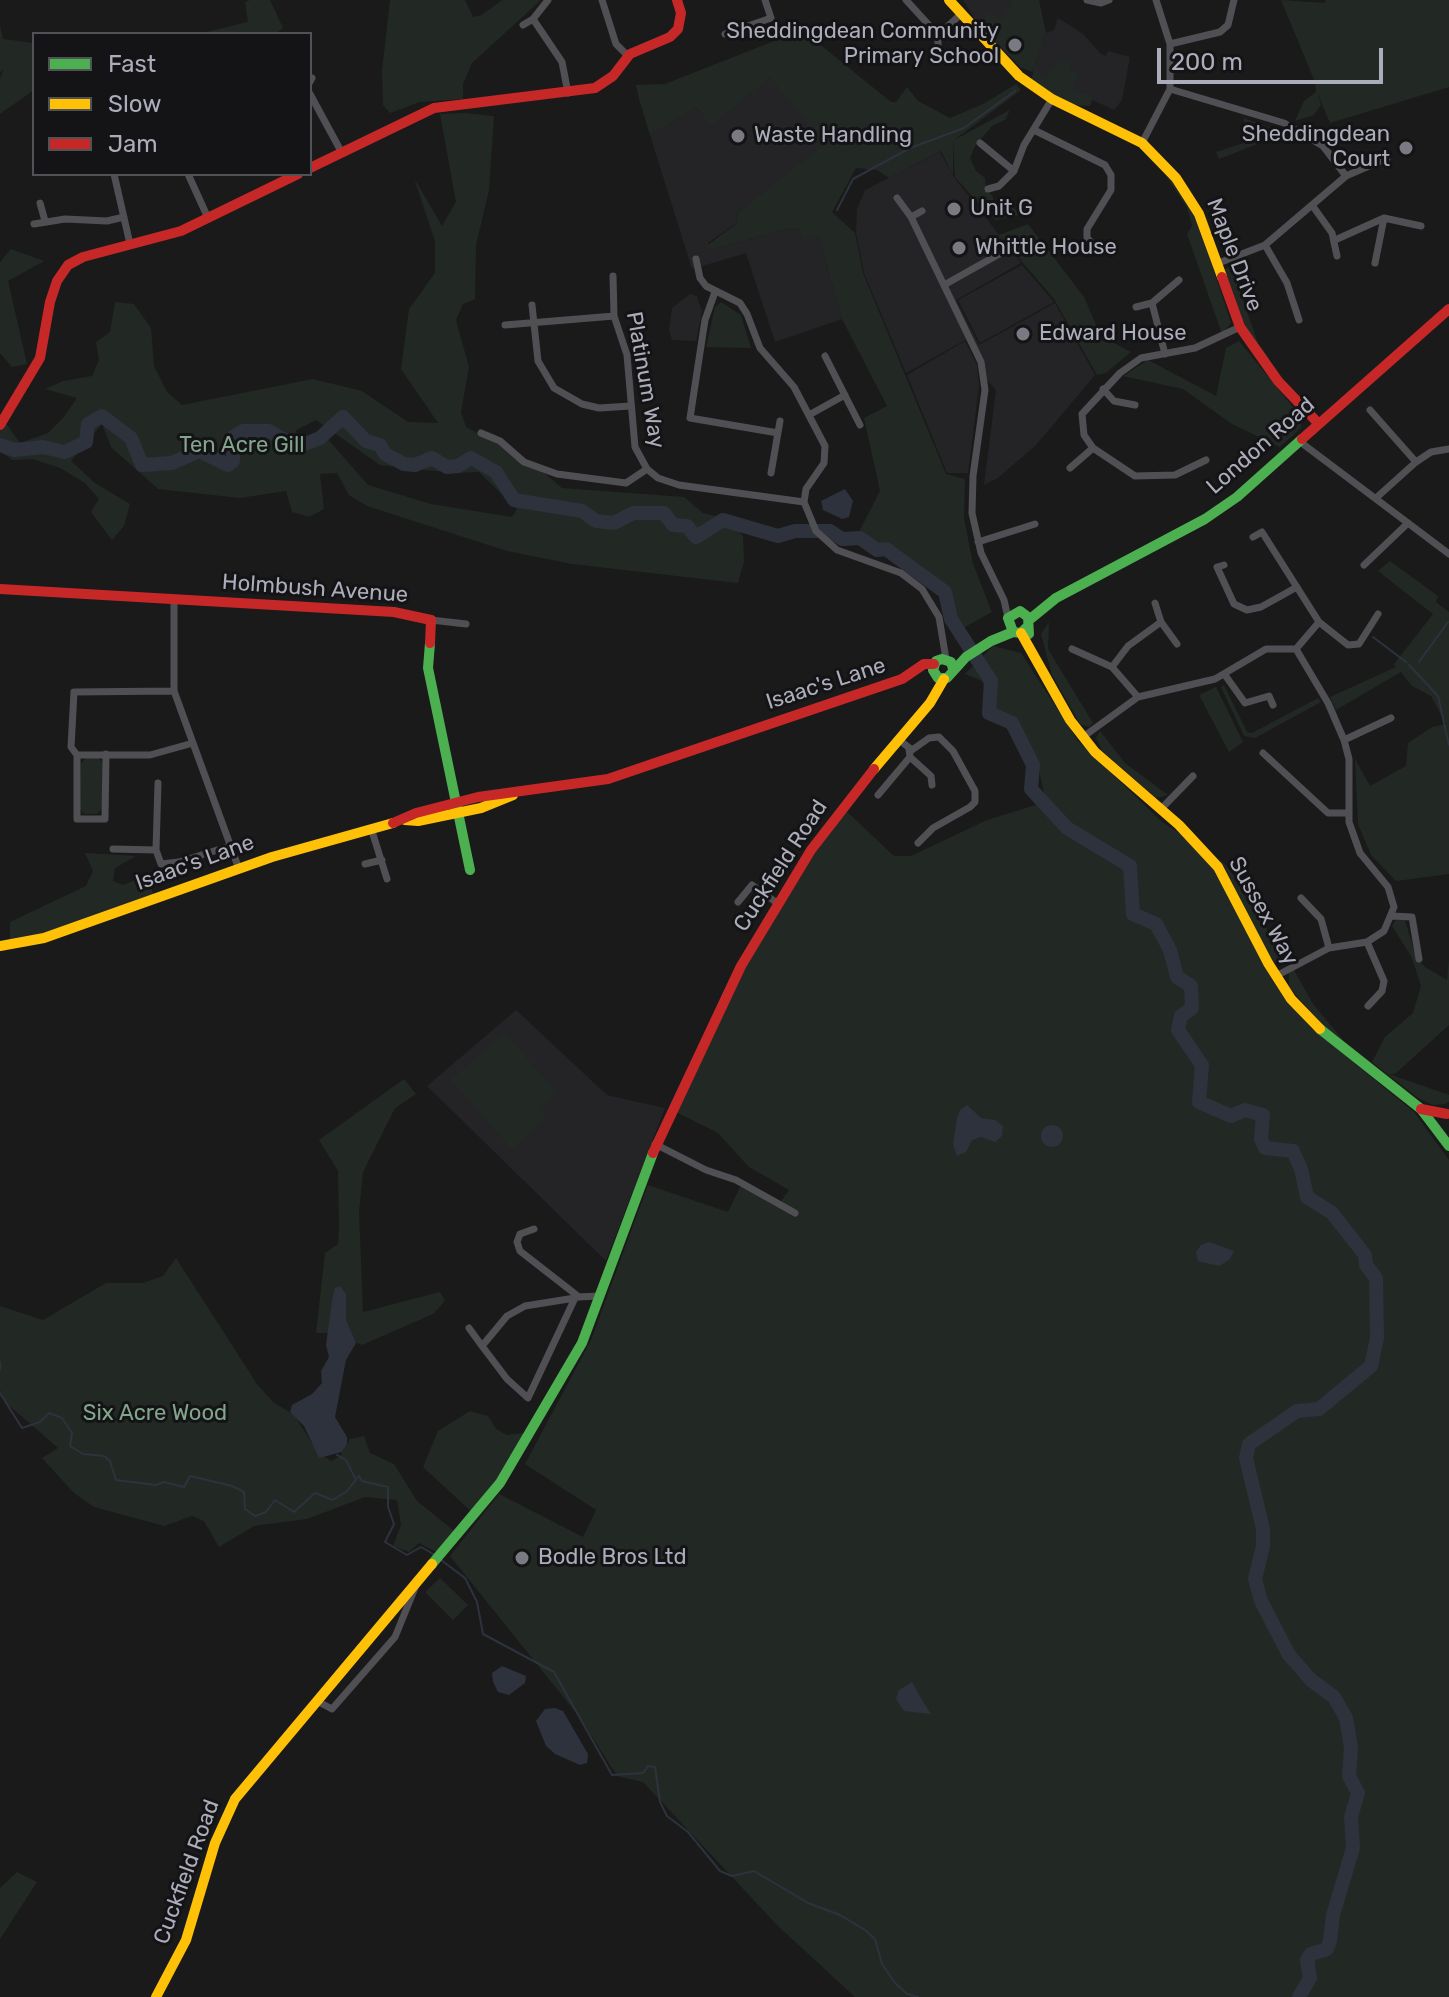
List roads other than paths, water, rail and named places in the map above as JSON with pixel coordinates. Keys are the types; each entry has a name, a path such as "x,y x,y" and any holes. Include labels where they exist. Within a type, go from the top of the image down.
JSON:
{"main road":[{"path":"312,167 434,108 586,91 606,83 628,56 670,37 678,29 681,13 677,0"},
{"name":"Maple Drive","path":"949,0 1005,63 1052,99 1142,143 1190,195 1240,327 1278,381 1318,423"},
{"path":"2,421 40,358 50,302 57,281 68,265 83,257 181,231 294,176"},
{"name":"London Road","path":"942,667 966,657 1038,610 1205,519 1237,497 1449,309"},
{"name":"Holmbush Avenue","path":"0,589 394,612 431,620 428,668 470,870"},
{"name":"Sussex Way","path":"1019,624 1062,706 1083,737 1111,768 1197,842 1218,867 1275,976 1322,1032 1421,1109 1449,1146"},
{"name":"Isaac's Lane","path":"0,946 44,938 316,842 405,820 416,813 608,779 902,679 924,664 942,667"},
{"name":"Cuckfield Road","path":"159,1992 186,1940 215,1843 235,1799 500,1483 582,1343 655,1144 685,1079 777,903 847,800 936,692 942,667"},
{"name":"Sussex Way","path":"1421,1109 1448,1113"},
{"path":"1440,1134 1441,1123 1448,1113"}],"street":[{"path":"523,25 533,19 548,0"},
{"path":"602,0 616,44 628,56"},
{"path":"725,34 771,18 765,0"},
{"path":"906,0 938,35 938,61"},
{"path":"1087,0 1101,3 1109,0"},
{"path":"1142,143 1170,89 1170,44 1156,0"},
{"path":"1170,44 1220,32 1228,25 1234,0"},
{"path":"938,35 961,14"},
{"path":"533,19 562,62 568,93"},
{"path":"1170,89 1284,123 1323,146 1346,176"},
{"path":"312,98 342,153"},
{"path":"988,189 999,186 1014,171 1052,99"},
{"path":"1034,130 1105,165 1111,175 1111,190 1087,229 1087,238 1100,252"},
{"path":"980,143 1014,171"},
{"path":"1216,264 1265,245 1346,176 1387,158"},
{"path":"114,176 130,244"},
{"path":"189,176 208,218"},
{"path":"897,198 911,217 974,344 985,390 971,500 978,542 1004,600 1019,624"},
{"path":"40,203 45,221"},
{"path":"1312,205 1335,240 1337,256"},
{"path":"911,217 922,211"},
{"path":"34,224 45,221 107,221 124,217"},
{"path":"1335,240 1384,218 1421,226"},
{"path":"1384,218 1376,260 1385,259"},
{"path":"1265,245 1287,283 1299,320"},
{"path":"944,285 1001,253"},
{"path":"696,259 700,278 715,292 740,303 760,348 794,387 825,446 824,463 806,489 804,502 812,524 821,538 837,550 901,573 915,583 936,611 944,644 942,667"},
{"name":"Platinum Way","path":"613,276 614,316 627,355 635,447 647,469 658,478 679,485 804,502"},
{"path":"1136,307 1152,303 1179,280"},
{"path":"715,292 705,320 690,418 778,433"},
{"path":"1152,303 1165,354"},
{"path":"532,305 538,361 554,388 567,398 599,408 631,406"},
{"path":"505,325 614,316"},
{"path":"1206,460 1175,475 1146,478 1123,470 1093,448 1084,435 1082,414 1103,389 1141,358 1195,348 1240,327"},
{"path":"825,356 860,425"},
{"path":"1103,389 1114,401 1135,405"},
{"path":"809,415 845,395"},
{"path":"1370,410 1416,462"},
{"path":"771,473 780,421"},
{"path":"481,433 500,441 524,462 557,474 626,483 647,469"},
{"path":"1299,441 1449,554"},
{"path":"1070,468 1093,448"},
{"path":"1376,498 1416,462 1431,452 1449,449"},
{"path":"1361,552 1367,562 1408,523"},
{"path":"978,542 1035,524"},
{"path":"1253,537 1262,532 1319,622 1353,646 1359,644 1378,614"},
{"path":"1224,565 1217,567 1234,604 1247,610 1261,607 1297,587"},
{"path":"174,600 174,691 239,869"},
{"path":"1155,603 1161,622 1177,644"},
{"path":"431,620 466,624"},
{"path":"1112,667 1128,646 1161,622"},
{"path":"1083,737 1138,697 1196,686 1225,675 1266,649 1296,649 1319,622"},
{"path":"1072,649 1112,667 1138,697"},
{"path":"1275,976 1329,948 1367,942 1384,931 1394,907 1388,887 1360,853 1347,813 1349,759 1344,740 1328,703 1296,649"},
{"path":"1225,675 1245,703 1269,696 1273,705"},
{"path":"106,754 105,819 77,819 77,755 71,747 74,692 174,691"},
{"path":"1344,740 1391,718"},
{"path":"878,795 910,753 929,738 939,737 953,751 976,795 970,807 933,828 918,843"},
{"path":"898,739 931,776 932,785"},
{"path":"77,755 150,755 193,743"},
{"path":"1263,753 1328,813 1347,813"},
{"path":"1161,809 1193,776"},
{"path":"158,783 156,850 164,866 230,846"},
{"path":"371,828 387,879"},
{"path":"113,849 156,850"},
{"path":"365,864 382,860"},
{"path":"738,902 752,885 777,903"},
{"path":"1301,898 1321,919 1329,948"},
{"path":"1392,916 1412,917 1419,959"},
{"path":"1367,942 1384,981 1382,991 1368,1006"},
{"path":"655,1144 706,1170 736,1180 795,1213"},
{"path":"534,1229 520,1234 517,1242 520,1251 577,1298"},
{"path":"482,1346 507,1316 525,1306 599,1296"},
{"path":"469,1328 507,1379 528,1398 577,1298"},
{"name":"Cuckfield Road","path":"317,1701 332,1709 395,1637 419,1579"}],"waterway":[{"path":"837,210 853,179 910,148 964,128 1015,91"},
{"path":"0,445 15,450 43,447 65,452 86,442 88,424 102,416 131,438 142,465 172,463 199,451 228,465 233,461 234,436 243,431 269,431 288,442 302,445 320,438 343,417 366,441 380,445 385,454 404,464 415,465 432,458 447,467 458,466 471,458 496,472 514,500 582,511 596,521 614,523 633,513 664,513 673,525 687,526 696,537 723,520 778,536 795,531 830,531 842,539 860,538 877,550 886,549 945,592 951,619 991,681 989,713 1012,723 1033,765 1031,789 1067,828 1130,866 1133,914 1156,924 1170,950 1177,977 1191,986 1192,1008 1181,1016 1178,1030 1202,1065 1199,1102 1231,1116 1245,1110 1263,1115 1261,1139 1265,1148 1293,1151 1301,1169 1307,1197 1332,1213 1365,1255 1366,1265 1376,1278 1377,1338 1371,1366 1319,1409 1297,1411 1249,1444 1246,1458 1263,1529 1263,1546 1255,1579 1261,1601 1289,1655 1311,1680 1334,1697 1346,1718 1351,1748 1349,1776 1358,1793 1351,1817 1353,1848 1333,1915 1330,1941 1327,1949 1311,1954 1307,1960 1310,1978 1299,1997"},
{"path":"1419,662 1448,622"},
{"path":"1373,637 1406,662"},
{"path":"1409,665 1438,696 1449,745"},
{"path":"0,1362 0,1370"},
{"path":"0,1393 22,1428 40,1422 49,1413 62,1418 72,1433 70,1446 83,1454 104,1456 110,1461 116,1480 156,1485 164,1482 184,1487 190,1476 232,1486 244,1492 245,1509 255,1516 266,1512 275,1500 294,1512 315,1493 333,1500 347,1491 359,1476 362,1481 388,1487 388,1507 394,1524 385,1542 407,1555 421,1547 433,1554"},
{"path":"337,1455 346,1460 355,1478"},
{"path":"441,1560 465,1578 477,1602 483,1634 554,1672 612,1775 643,1773 648,1766 655,1767 660,1802 667,1816 688,1832 720,1871 732,1876 754,1871 808,1903 840,1915 865,1930 875,1939 882,1964 895,1983 907,1994 918,1997"}],"place":[{"name":"Sheddingdean Community Primary School","path":"1015,45"},
{"name":"Waste Handling","path":"738,136"},
{"name":"Sheddingdean Court","path":"1406,148"},
{"name":"Unit G","path":"954,209"},
{"name":"Whittle House","path":"959,248"},
{"name":"Edward House","path":"1023,334"},
{"name":"Bodle Bros Ltd","path":"522,1558"}],"park label":[{"name":"Ten Acre Gill","path":"242,446"},
{"name":"Six Acre Wood","path":"155,1414"}]}
